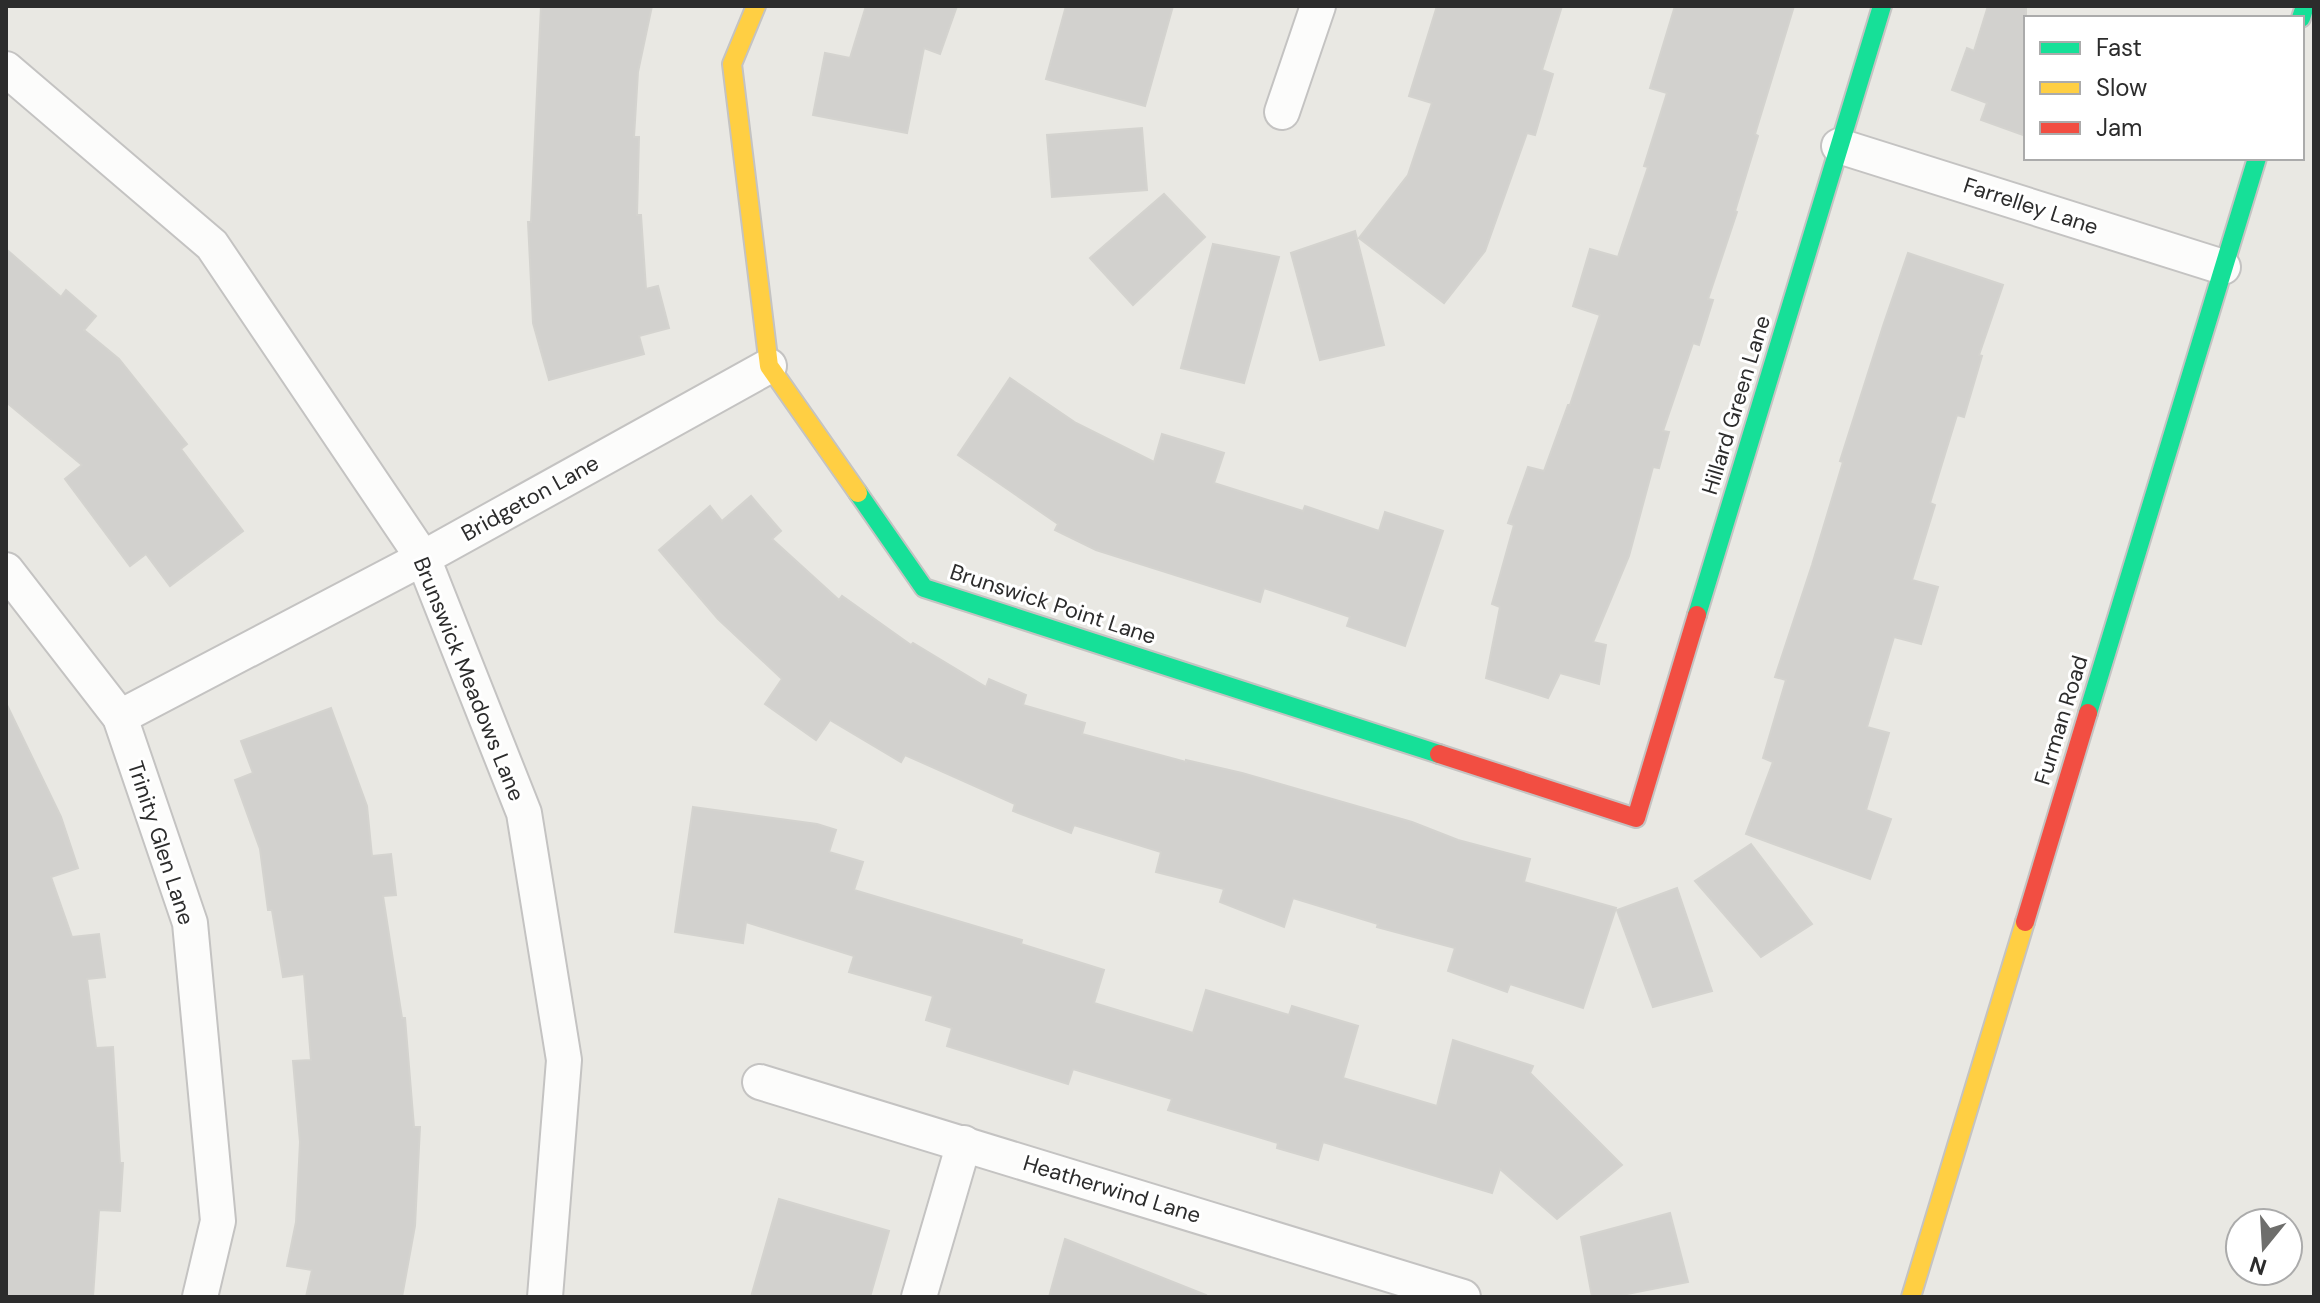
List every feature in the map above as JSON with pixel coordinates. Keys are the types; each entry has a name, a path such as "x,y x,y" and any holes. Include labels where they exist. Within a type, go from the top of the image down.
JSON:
{"street":[{"name":"Brunswick Point Lane","path":"756,6 732,64 769,366 924,588 1636,818"},
{"path":"1282,112 1318,6"},
{"name":"Hillard Green Lane","path":"1636,818 1882,6"},
{"name":"Brunswick Meadows Lane","path":"6,69 212,245 423,558 524,813 564,1060 545,1297"},
{"name":"Farrelley Lane","path":"1839,146 2223,267"},
{"name":"Furman Road","path":"1911,1297 2256,160"},
{"name":"Bridgeton Lane","path":"120,717 423,558 769,366"},
{"name":"Trinity Glen Lane","path":"6,570 120,717 190,923 218,1221 200,1297"},
{"name":"Heatherwind Lane","path":"760,1082 1463,1297"},
{"path":"919,1297 964,1143"}],"building":[{"path":"541,6 652,6 638,72 634,137 639,137 637,215 641,215 646,289 658,286 669,328 639,336 644,354 549,380 533,323 528,222 531,222"},
{"path":"866,6 957,6 940,54 924,48 907,133 813,115 825,53 850,58"},
{"path":"1066,6 1173,6 1145,106 1046,79"},
{"path":"1437,6 1562,6 1542,70 1553,74 1535,135 1527,133 1485,251 1444,303 1359,238 1408,175 1432,103 1409,96"},
{"path":"1675,6 1794,6 1755,134 1758,136 1737,212 1708,299 1713,300 1699,345 1693,343 1663,431 1669,432 1659,468 1653,467 1629,556 1593,642 1606,645 1599,684 1560,673 1548,698 1486,678 1500,607 1492,604 1514,525 1508,523 1528,467 1544,471 1600,315 1573,306 1590,249 1618,257 1648,167 1644,166 1667,93 1650,88"},
{"path":"1988,6 2026,6 2024,135 1981,120 1987,103 1952,90 1967,48 1974,51"},
{"path":"1142,128 1147,190 1052,197 1047,135"},
{"path":"1164,194 1205,237 1133,305 1090,258"},
{"path":"1355,231 1384,345 1320,360 1291,253"},
{"path":"1213,244 1279,257 1244,383 1181,368"},
{"path":"6,249 61,297 66,290 96,316 84,330 119,359 187,444 181,449 243,531 170,586 146,554 130,566 65,479 82,465 6,402"},
{"path":"1908,253 2003,285 1979,355 1982,356 1964,417 1957,415 1930,503 1935,505 1912,580 1938,587 1921,644 1894,637 1867,727 1889,733 1866,810 1891,819 1870,879 1746,834 1773,762 1763,758 1786,680 1775,677 1843,462 1840,461"},
{"path":"1010,378 1076,423 1154,462 1162,434 1224,453 1214,483 1303,511 1305,506 1379,531 1385,512 1443,531 1405,646 1347,626 1350,617 1264,588 1260,602 1096,550 1055,530 1058,524 958,455"},
{"path":"751,496 781,531 772,539 839,600 842,596 911,645 913,643 986,687 989,679 1026,695 1023,705 1085,723 1082,734 1186,762 1242,773 1530,859 1524,882 1616,908 1583,1008 1510,984 1507,992 1448,971 1455,948 1377,927 1378,924 1293,898 1284,927 1220,902 1224,889 1156,872 1161,852 1074,825 1071,833 1013,811 1015,804 905,755 901,762 830,720 816,740 765,704 782,679 718,619 659,550 710,506 722,521"},
{"path":"6,703 61,817 78,868 51,877 72,937 99,934 105,977 87,979 96,1048 113,1047 120,1163 123,1163 120,1211 99,1210 93,1297 6,1297"},
{"path":"331,708 367,806 372,856 391,854 396,895 383,896 402,1018 405,1018 414,1127 420,1127 415,1226 402,1297 306,1297 312,1270 287,1266 296,1222 300,1142 293,1061 311,1060 304,974 283,977 272,910 268,910 260,849 235,780 253,773 241,741"},
{"path":"693,807 817,824 836,830 829,852 863,862 854,890 1022,940 1021,944 1104,970 1094,1003 1193,1033 1206,990 1289,1015 1292,1006 1358,1026 1343,1078 1437,1106 1453,1040 1533,1066 1530,1073 1622,1165 1557,1219 1500,1169 1492,1193 1323,1142 1318,1160 1277,1148 1278,1143 1168,1110 1172,1099 1073,1069 1068,1084 947,1046 952,1028 926,1020 933,996 849,972 854,956 746,922 743,943 675,932"},
{"path":"1751,844 1812,924 1761,957 1695,881"},
{"path":"1677,888 1712,991 1653,1007 1617,910"},
{"path":"779,1199 889,1231 870,1297 751,1297"},
{"path":"1670,1213 1688,1282 1612,1297 1592,1297 1581,1237"},
{"path":"1065,1239 1206,1295 1049,1297"}],"traffic: fast":[{"path":"1697,615 1882,6"},
{"path":"2302,16 2305,6"},
{"path":"2088,713 2256,160"},
{"path":"858,493 924,588 1439,754"}],"traffic: slow":[{"path":"756,6 732,64 769,366 858,493"},
{"path":"1911,1297 2025,922"}],"traffic: jam":[{"path":"1439,754 1636,818 1697,615"},
{"path":"2025,922 2088,713"}]}
